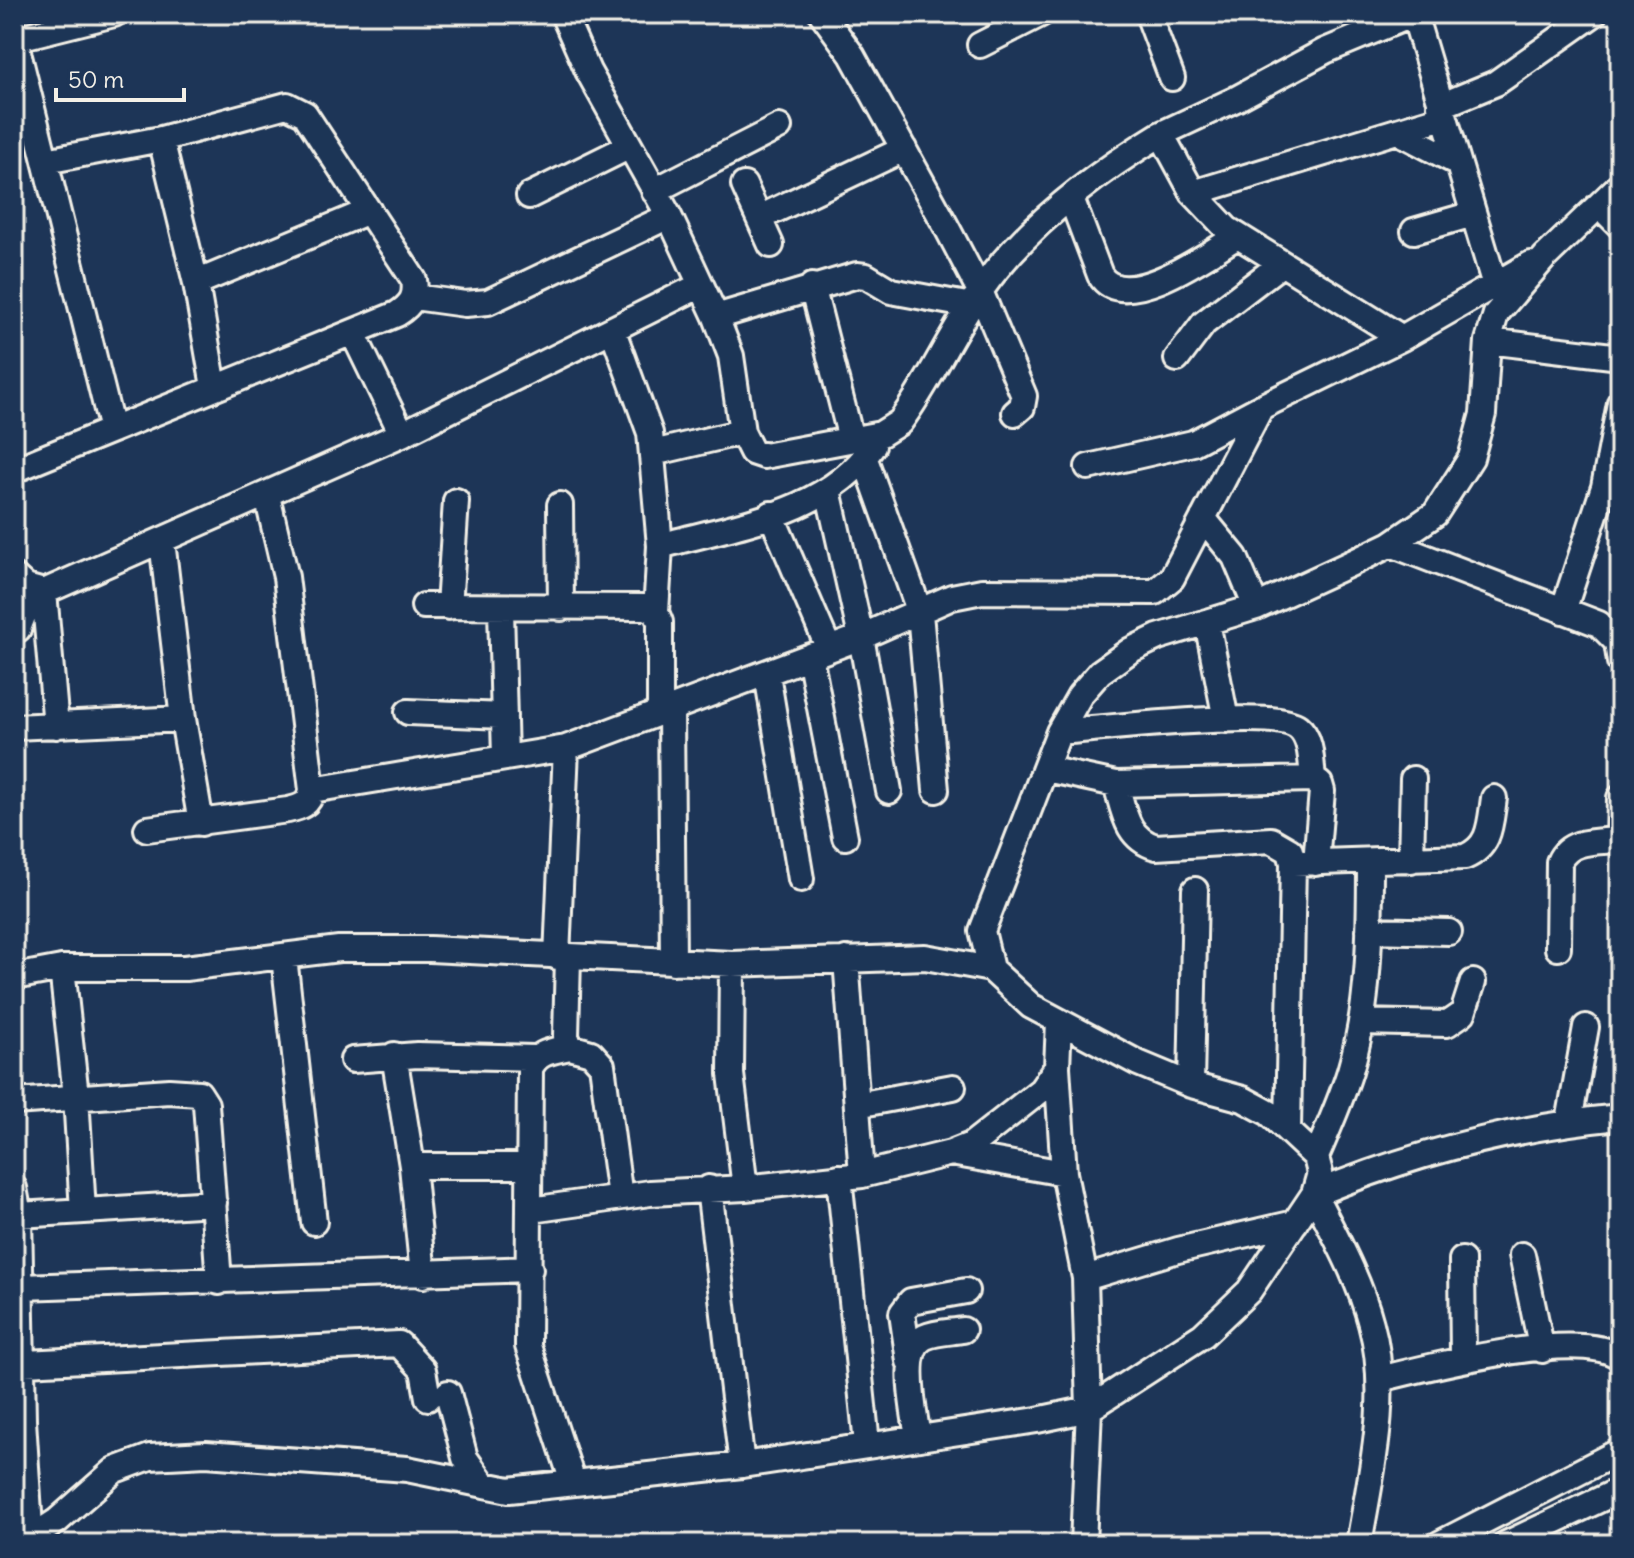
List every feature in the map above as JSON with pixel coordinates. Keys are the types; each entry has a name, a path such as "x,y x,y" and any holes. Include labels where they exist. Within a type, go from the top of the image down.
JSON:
{"street":[{"path":"112,430 14,38 114,14"},
{"path":"563,14 588,71 669,216 716,317 731,356 742,432 752,452 764,456 881,434 900,422 976,298 1027,238 1071,198 1161,134 1325,51 1414,14 1494,282"},
{"path":"822,14 852,55 904,149 1024,396 1022,407 1015,413"},
{"path":"980,45 1041,14"},
{"path":"1148,14 1172,78"},
{"path":"1193,193 1397,131 1442,111 1496,83 1594,14"},
{"path":"14,470 397,314 410,305 414,297 414,280 305,114 287,105 161,139 46,161"},
{"path":"654,191 779,127"},
{"path":"1397,131 1456,162"},
{"path":"1161,134 1193,193 1212,217 1237,236 1402,338"},
{"path":"161,139 196,283 214,387"},
{"path":"529,196 628,147"},
{"path":"759,218 904,149"},
{"path":"744,185 771,245"},
{"path":"991,969 982,931 1059,732 1080,695 1100,672 1131,650 1158,637 1256,607 1391,544 1435,514 1471,458 1483,414 1488,341 1496,314 1545,257 1620,185"},
{"path":"1071,198 1104,283 1119,289 1167,277 1237,236"},
{"path":"1600,206 1620,226"},
{"path":"196,283 369,211"},
{"path":"1414,231 1473,214"},
{"path":"414,297 465,304 488,302 669,216"},
{"path":"1088,467 1193,443 1402,338 1494,282 1545,257"},
{"path":"1177,359 1204,323 1281,264"},
{"path":"716,317 812,286 866,276 891,291 976,298"},
{"path":"30,586 162,541 267,496 402,434 701,285"},
{"path":"812,286 851,439"},
{"path":"613,331 644,410 653,453 660,546 656,612 660,622 665,711 673,962"},
{"path":"353,333 402,434"},
{"path":"1488,341 1620,357"},
{"path":"1563,611 1604,487 1620,403"},
{"path":"312,790 566,748 767,674 920,613 952,597 982,591 1155,592 1172,578 1261,407"},
{"path":"653,453 742,432"},
{"path":"660,546 802,504 828,490 865,459 881,434"},
{"path":"865,459 920,613 936,790"},
{"path":"828,490 861,637 889,791"},
{"path":"147,829 302,807 310,800 312,790 286,577 267,496"},
{"path":"449,607 456,501"},
{"path":"560,505 561,608"},
{"path":"771,514 819,653 845,837"},
{"path":"1203,518 1235,557 1256,607"},
{"path":"162,541 183,719 201,823"},
{"path":"1391,544 1609,631 1617,642 1620,662"},
{"path":"30,586 48,627 56,726"},
{"path":"30,586 16,629 48,627"},
{"path":"424,606 501,609 647,607 656,612"},
{"path":"501,609 505,758"},
{"path":"1207,622 1226,720"},
{"path":"767,674 801,879"},
{"path":"408,712 504,716"},
{"path":"14,727 183,719"},
{"path":"1059,732 1226,720 1281,720 1301,729 1307,739 1313,779"},
{"path":"566,748 562,957 566,1036 570,1047"},
{"path":"1046,769 1116,784 1313,779 1320,784 1322,791 1305,863 1288,1129"},
{"path":"1411,860 1413,779"},
{"path":"1116,784 1130,830 1143,843 1156,847 1271,840 1305,863 1465,857 1478,852 1487,840 1494,798"},
{"path":"1558,948 1559,862 1563,853 1581,843 1619,840 1620,798"},
{"path":"1316,1157 1351,1070 1361,1022 1369,930 1370,861"},
{"path":"1191,1085 1195,890"},
{"path":"1369,930 1449,932"},
{"path":"14,977 62,968 185,968 339,949 430,949 732,964 925,957 991,969 1031,1006 1138,1063 1191,1085 1243,1099 1288,1129 1316,1157 1320,1173 1314,1194 1249,1291 1203,1335 1089,1409 742,1465 509,1490 407,1469 165,1454 115,1470 31,1541"},
{"path":"284,957 314,1222"},
{"path":"846,959 857,1105 850,1176 867,1444"},
{"path":"732,964 731,1074 745,1188"},
{"path":"62,968 76,1096 83,1211"},
{"path":"1361,1022 1447,1024 1463,1013 1473,982"},
{"path":"1059,1022 1057,1067 1064,1173 1085,1278 1089,1409 1088,1542"},
{"path":"1569,1122 1586,1027"},
{"path":"353,1060 394,1055 534,1058 570,1047 591,1053 602,1065 620,1197"},
{"path":"394,1055 412,1166 423,1275"},
{"path":"534,1058 530,1069 527,1166 531,1210 528,1346 573,1482"},
{"path":"531,1210 620,1197 709,1188 745,1188 850,1176 951,1153 971,1145 1041,1090 1057,1067"},
{"path":"857,1105 953,1087"},
{"path":"14,1102 76,1096 199,1093 206,1104 219,1282"},
{"path":"1314,1194 1404,1161 1545,1124 1620,1117"},
{"path":"951,1153 1064,1173"},
{"path":"412,1166 527,1166"},
{"path":"14,1188 19,1215 25,1363 22,1445 31,1541"},
{"path":"709,1188 742,1465"},
{"path":"1314,1194 1359,1287 1372,1326 1380,1379 1379,1420 1359,1544"},
{"path":"19,1215 214,1203"},
{"path":"1085,1278 1178,1250 1295,1223"},
{"path":"1522,1255 1542,1350"},
{"path":"1462,1260 1463,1358"},
{"path":"22,1287 530,1269"},
{"path":"918,1438 902,1313 904,1306 911,1301 966,1291"},
{"path":"909,1361 914,1347 924,1337 963,1330"},
{"path":"25,1363 399,1344 423,1370 465,1458 484,1485"},
{"path":"1380,1379 1463,1358 1542,1350 1601,1348 1620,1357"},
{"path":"1439,1544 1620,1451"},
{"path":"1506,1544 1620,1490"}]}
